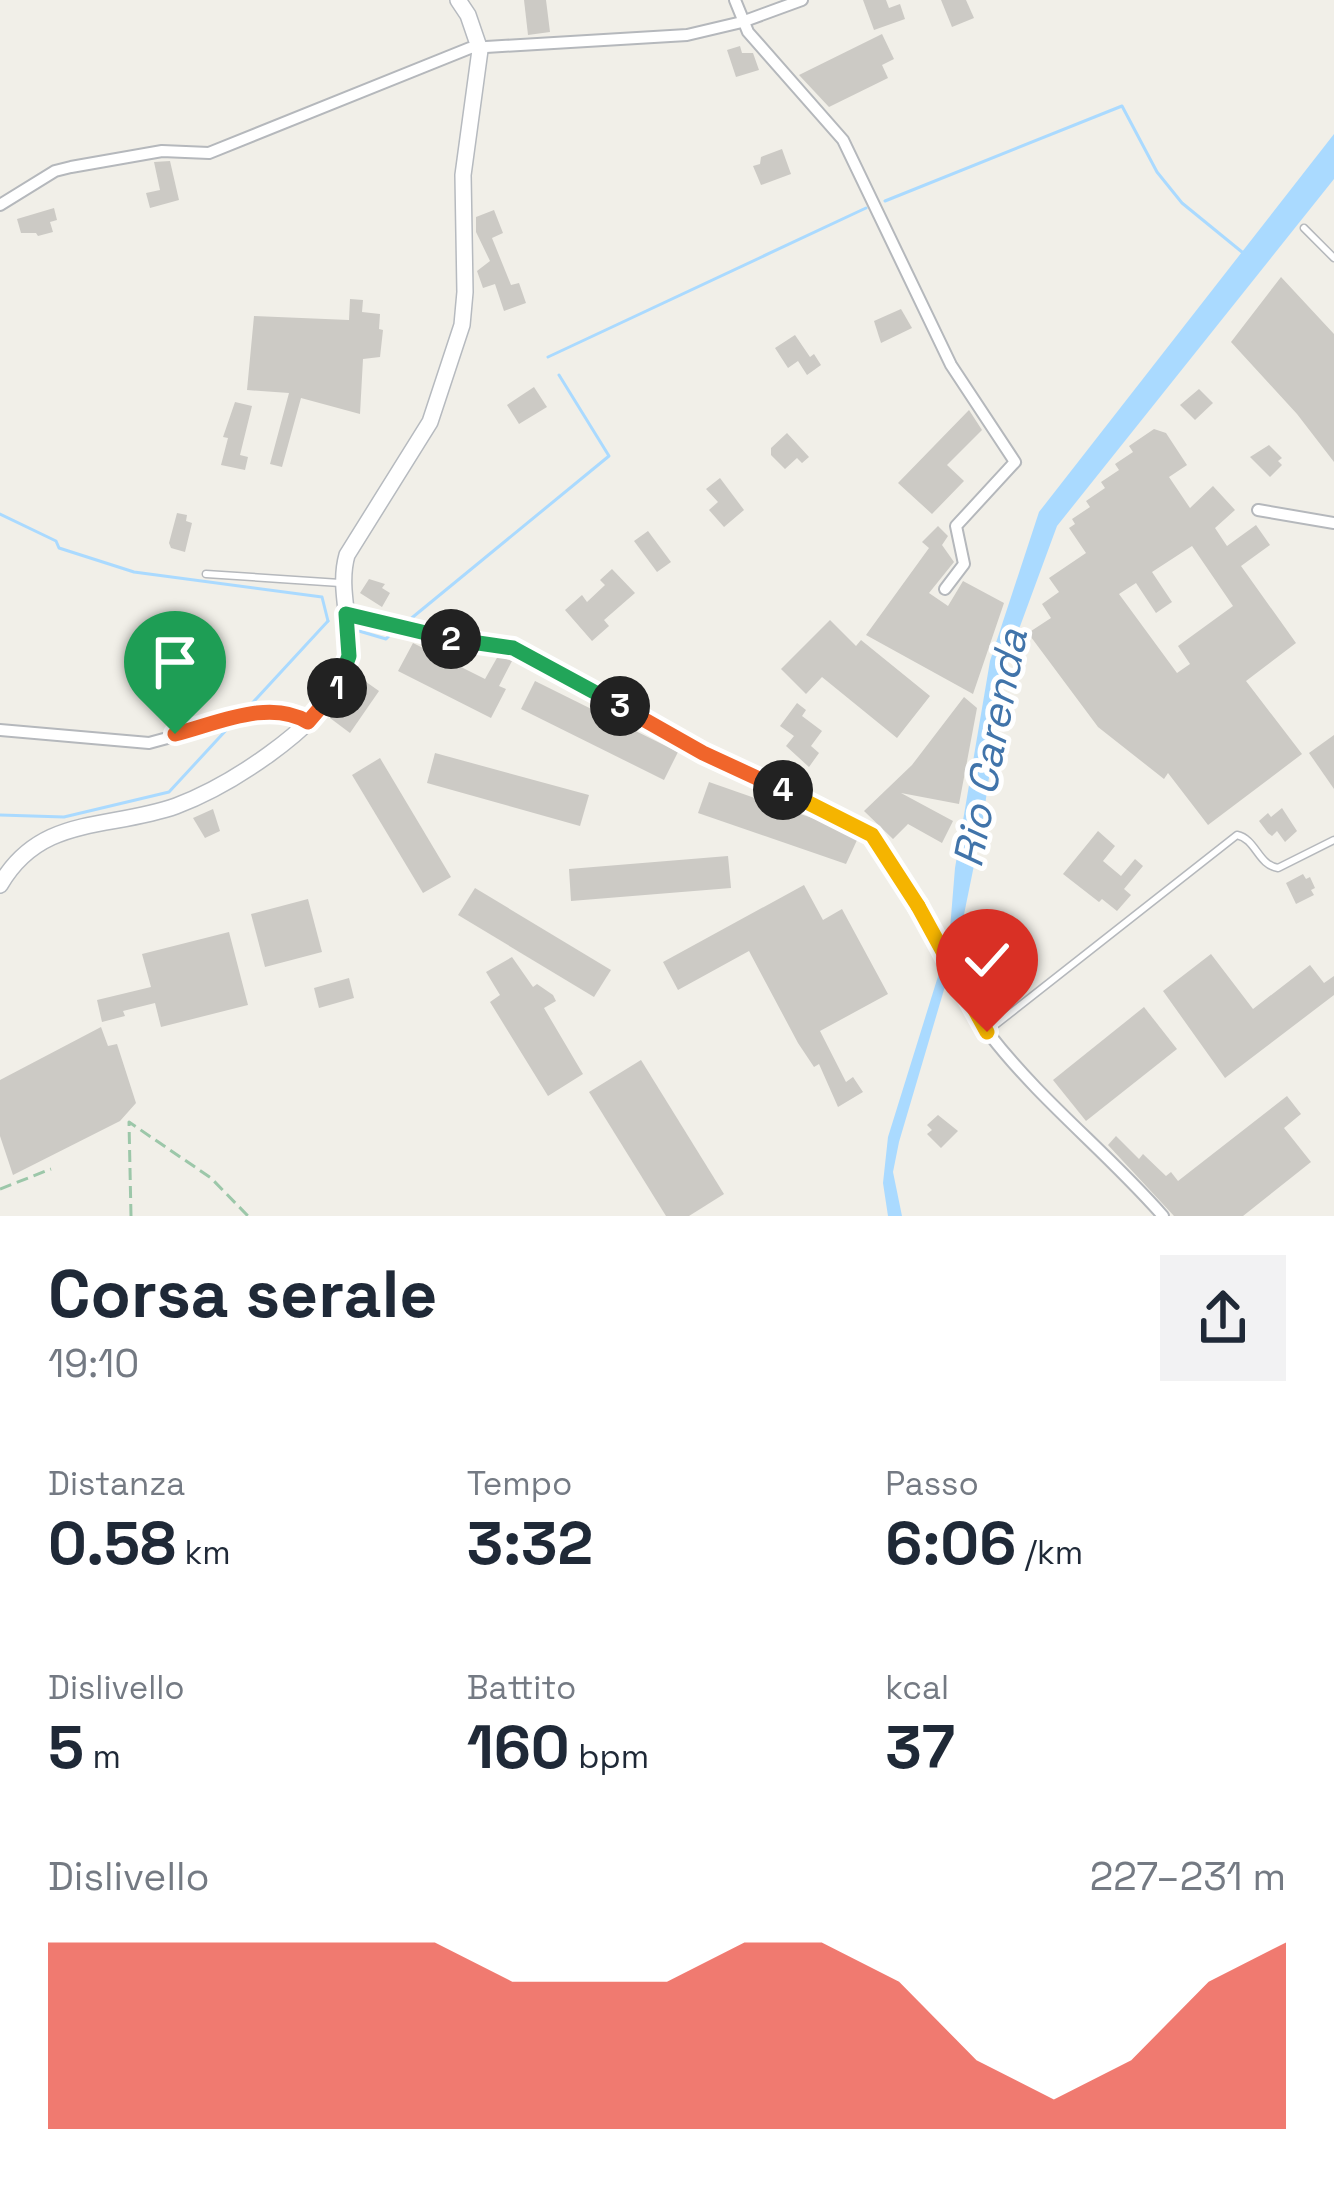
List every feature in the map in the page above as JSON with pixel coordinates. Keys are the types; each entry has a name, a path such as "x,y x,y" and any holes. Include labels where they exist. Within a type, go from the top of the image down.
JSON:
{"main road":[{"path":"0,885 23,853 38,842 58,833 176,806 270,753 308,722 340,684 346,669 341,583 347,554 430,422 457,349 465,292 463,175 480,50 458,0"}],"street":[{"path":"735,0 742,22 843,140 951,365 1016,462 956,526 964,564 945,589"},
{"path":"0,205 55,171 162,152 209,153 470,48 687,35 802,0"},
{"path":"1258,510 1334,523"},
{"path":"346,614 422,634 513,648 703,753 872,835 909,891 987,1032 1163,1216"},
{"path":"0,730 149,743 263,712 283,710 308,722"}],"lane":[{"path":"1304,228 1334,258"},
{"path":"206,574 341,583"},
{"path":"987,1032 1237,835 1249,840 1266,864 1278,868 1334,840"}],"path":[{"path":"130,1216 129,1122 211,1178 248,1216"},
{"path":"0,1189 51,1168"}],"water":[{"path":"1334,134 1334,179 1057,526 1005,667 982,826 959,939 893,1172 902,1216 888,1216 883,1183 888,1137 949,941 955,868 990,661 1039,512"}],"building":[{"path":"524,0 546,0 550,32 528,35"},
{"path":"863,0 886,0 889,8 900,4 905,19 874,30"},
{"path":"941,0 966,0 974,18 952,27"},
{"path":"882,34 894,59 882,65 888,78 829,107 799,75"},
{"path":"740,46 742,53 753,53 759,70 736,77 727,50"},
{"path":"782,149 791,174 761,185 753,166 760,164 761,157"},
{"path":"170,161 179,200 150,208 146,193 160,190 154,162"},
{"path":"54,208 53,232 21,233 17,219"},
{"path":"494,210 503,233 492,238 511,285 519,283 526,303 504,311 495,284 483,288 477,271 490,261 476,232 476,217"},
{"path":"1281,277 1334,334 1334,462 1231,342"},
{"path":"350,299 363,300 362,312 380,314 379,329 383,330 380,357 363,359 360,414 301,398 282,467 270,464 289,393 247,390 254,316 349,320"},
{"path":"901,309 912,328 881,343 874,321"},
{"path":"795,335 821,365 807,375 798,361 788,368 775,348"},
{"path":"534,387 547,407 519,424 507,405"},
{"path":"1199,389 1213,403 1195,420 1180,405"},
{"path":"235,402 252,406 240,455 248,457 245,470 221,465 228,438 223,437"},
{"path":"969,410 982,430 947,465 964,481 932,514 898,483"},
{"path":"1154,429 1166,433 1187,465 1169,477 1190,508 1213,486 1235,510 1215,528 1227,546 1256,525 1270,545 1241,566 1296,643 1246,681 1302,754 1208,825 1168,773 1164,779 1098,727 1028,633 1051,618 1042,604 1059,592 1049,578 1086,553 1069,528 1075,524 1072,519 1105,488 1101,482 1119,470 1115,464 1133,452 1129,446","holes":["1192,546 1233,606 1178,646 1190,664 1177,673 1119,594 1136,583 1156,613 1172,602 1152,572"]},
{"path":"787,433 809,457 802,463 797,458 785,469 771,455 771,448"},
{"path":"1269,445 1282,458 1278,461 1282,465 1270,477 1250,457"},
{"path":"720,478 744,510 724,527 709,510 718,502 706,489"},
{"path":"177,513 187,515 186,521 192,523 185,552 169,543"},
{"path":"938,526 948,536 942,545 954,562 929,593 948,606 963,581 1004,603 973,694 866,635 929,548 922,542"},
{"path":"648,531 671,562 657,572 634,541"},
{"path":"612,569 635,593 604,620 609,626 592,641 565,610 582,595 587,602 605,585 600,580"},
{"path":"369,579 385,584 382,588 390,593 382,607 360,593"},
{"path":"830,620 856,646 861,640 930,696 897,738 822,677 806,694 781,669"},
{"path":"413,643 485,679 498,656 512,661 499,686 506,689 491,718 398,671"},
{"path":"359,677 379,691 350,733 330,718"},
{"path":"535,681 678,752 664,780 521,709"},
{"path":"964,697 977,708 959,804 901,793 953,821 942,843 908,824 893,839 864,811 912,765"},
{"path":"797,703 806,710 802,716 822,731 811,746 819,753 809,767 786,746 794,736 780,726"},
{"path":"1334,735 1334,789 1309,753"},
{"path":"435,753 589,795 580,826 427,783"},
{"path":"380,758 451,877 423,893 352,775"},
{"path":"709,782 852,832 858,838 846,864 698,813"},
{"path":"1282,808 1297,831 1285,842 1277,831 1272,836 1268,833 1259,821"},
{"path":"213,809 220,831 205,838 193,818"},
{"path":"1098,831 1115,846 1103,861 1121,876 1135,859 1143,866 1124,889 1131,895 1117,911 1063,874"},
{"path":"728,856 731,888 571,901 569,869"},
{"path":"1303,874 1310,877 1314,895 1296,904 1286,883"},
{"path":"804,885 823,920 842,909 888,994 820,1031 846,1082 853,1077 863,1092 838,1107 819,1064 814,1067 798,1043 749,951 678,990 663,962"},
{"path":"475,888 611,970 594,997 458,915"},
{"path":"308,899 322,952 265,967 251,914"},
{"path":"229,932 248,1005 161,1027 155,1003 102,1022 97,1000 151,987 142,954"},
{"path":"1211,954 1253,1009 1310,965 1324,983 1334,976 1334,995 1225,1078 1163,991"},
{"path":"512,957 533,987 537,984 553,995 556,1001 544,1008 583,1074 548,1096 490,1002 500,995 486,972"},
{"path":"968,964 1007,995 987,1012 962,968"},
{"path":"349,978 354,998 319,1008 314,988"},
{"path":"1144,1007 1177,1049 1086,1121 1053,1080"},
{"path":"101,1027 108,1046 117,1044 136,1103 120,1121 13,1175 0,1136 0,1080"},
{"path":"641,1060 724,1194 689,1216 666,1216 589,1092"},
{"path":"1287,1096 1301,1114 1284,1128 1311,1162 1243,1216 1174,1216 1108,1145 1116,1136 1139,1159 1143,1154 1178,1181"},
{"path":"938,1115 958,1131 941,1148 927,1134 932,1130 927,1125"}],"waterway":[{"path":"885,201 1122,106 1157,172 1182,203 1242,252"},
{"path":"548,357 866,208"},
{"path":"408,621 609,456 559,375"},
{"path":"0,514 56,541 59,548 134,572 322,597 328,621"},
{"path":"244,712 328,621"},
{"name":"Rio Carenda","path":"359,631 386,639 390,635"},
{"path":"0,815 64,817 169,792 229,727"}],"route":[{"path":"175,734 283,710 308,722 340,684 346,669 346,614 422,634 513,648 703,753 872,835 909,891 987,1032"}]}
